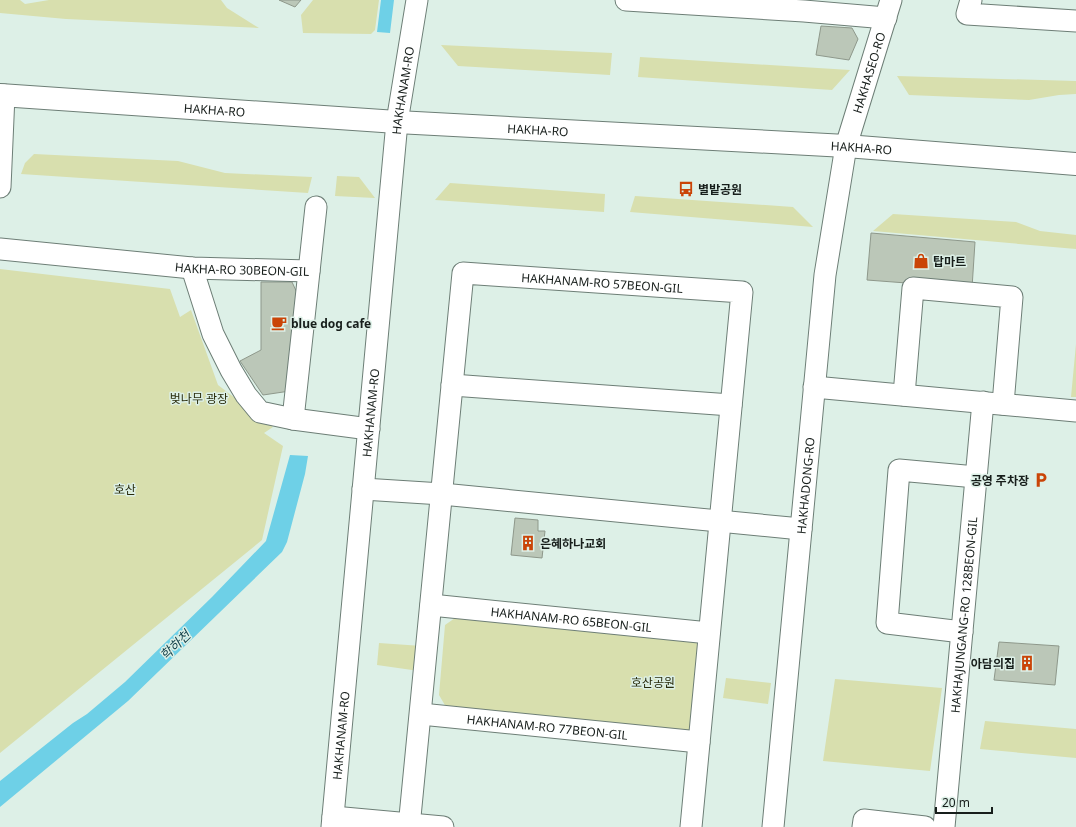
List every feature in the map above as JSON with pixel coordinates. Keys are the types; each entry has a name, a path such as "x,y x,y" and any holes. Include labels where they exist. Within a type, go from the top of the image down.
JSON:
{"street":[{"name":"HAKHANAM-RO","path":"333,822 397,122 417,0"},
{"path":"626,0 888,9"},
{"path":"971,0 967,14 1076,21"},
{"name":"HAKHASEO-RO","path":"846,146 888,9"},
{"name":"HAKHA-RO","path":"2,95 397,122 846,146 1076,164"},
{"path":"0,187 2,95"},
{"name":"HAKHADONG-RO","path":"773,827 825,275 846,146"},
{"path":"309,271 316,207"},
{"name":"HAKHA-RO 30BEON-GIL","path":"0,249 192,268 309,271 293,418"},
{"path":"192,268 213,334 231,370 246,395 260,412 369,429"},
{"name":"HAKHANAM-RO 57BEON-GIL","path":"452,385 463,273 742,292 731,405"},
{"name":"HAKHAJUNGANG-RO 128BEON-GIL","path":"904,395 913,288 1012,297 993,403 976,477 944,827"},
{"path":"410,825 452,385 731,405 691,827"},
{"path":"814,387 1076,411"},
{"path":"962,632 887,623 899,470 976,477"},
{"path":"363,489 442,494 801,529"},
{"name":"HAKHANAM-RO 65BEON-GIL","path":"431,605 709,633"},
{"name":"HAKHANAM-RO 77BEON-GIL","path":"421,714 699,742"},
{"path":"863,827 864,820 925,827"},
{"path":"333,822 443,827"}],"green space":[{"path":"0,0 20,0 25,4 49,0 221,0 227,8 259,28 66,19 0,13"},
{"path":"313,0 379,0 375,30 371,34 303,33 301,15"},
{"path":"441,45 612,53 610,75 458,66"},
{"path":"640,57 850,70 832,90 638,77"},
{"path":"897,76 1076,81 1076,94 1029,100 909,95"},
{"path":"34,154 178,161 225,173 312,177 308,193 21,174 25,163"},
{"path":"337,176 359,177 375,198 335,196"},
{"path":"450,183 605,194 604,212 435,200"},
{"path":"635,196 793,207 813,227 630,212"},
{"path":"893,214 1016,222 1040,231 1076,235 1076,249 873,231"},
{"name":"호산","path":"0,269 170,289 180,317 191,310 218,385 273,427 264,433 283,446 262,540 0,753"},
{"path":"1076,344 1076,397 1071,397"},
{"name":"호산공원","path":"455,618 694,640 705,653 698,725 689,733 446,707 439,695 445,625"},
{"path":"379,643 422,646 419,671 377,665"},
{"path":"726,678 771,683 768,704 723,698"},
{"path":"835,679 942,688 930,771 823,761"},
{"path":"985,721 1076,729 1076,758 980,749"}],"water":[{"path":"381,0 394,0 390,33 377,32"},
{"name":"학하천","path":"290,455 308,456 305,474 287,542 282,552 128,701 0,807 0,781 73,723 87,714 125,682 212,597 266,541"}],"building":[{"path":"279,0 301,0 295,7"},
{"path":"821,26 852,28 858,39 849,60 816,55"},
{"name":"탑마트","path":"871,233 975,242 972,288 867,280"},
{"name":"blue dog cafe","path":"261,282 292,282 298,295 290,391 263,395 240,361 261,350"},
{"name":"은혜하나교회","path":"515,518 538,520 538,531 545,531 542,558 511,555"},
{"name":"아담의집","path":"999,642 1059,646 1055,685 994,680"}],"place":[{"name":"별밭공원","path":"686,189"},
{"name":"탑마트","path":"921,261"},
{"name":"blue dog cafe","path":"279,323"},
{"name":"공영 주차장","path":"1041,480"},
{"name":"은혜하나교회","path":"528,543"},
{"name":"아담의집","path":"1027,663"}],"park label":[{"name":"벚나무 광장","path":"199,398"}]}
